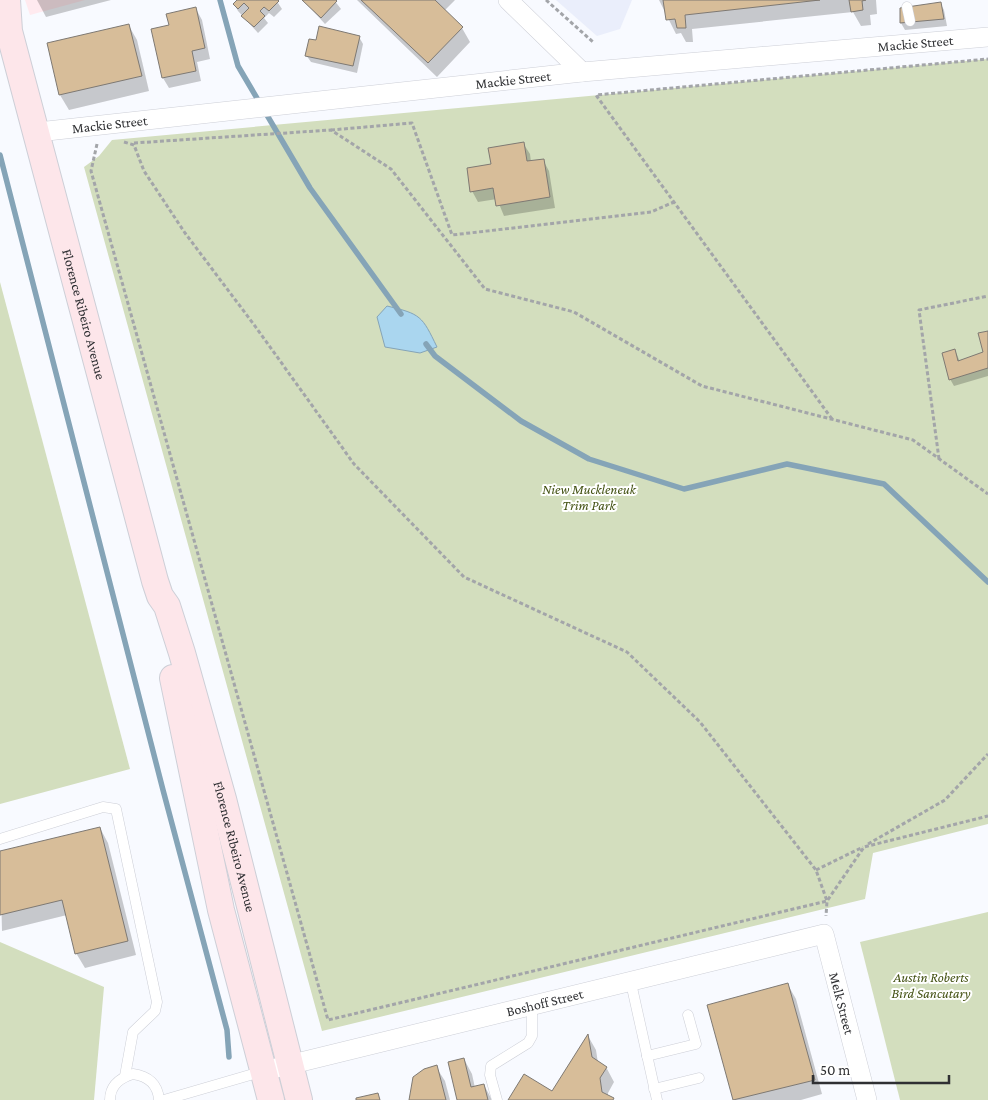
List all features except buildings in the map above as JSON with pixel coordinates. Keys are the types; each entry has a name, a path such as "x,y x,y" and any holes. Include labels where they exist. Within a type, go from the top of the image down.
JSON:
{"main road":[{"name":"Florence Ribeiro Avenue","path":"7,0 4,24 38,132 160,596 167,606 182,652 215,771 299,1100"},
{"name":"Florence Ribeiro Avenue","path":"160,596 158,608 221,910 271,1100"}],"street":[{"path":"508,0 582,72"},
{"name":"Mackie Street","path":"38,132 582,72 988,36"},
{"name":"Boshoff Street","path":"264,1071 631,983 824,934"},
{"name":"Melk Street","path":"824,934 866,1100"}],"lane":[{"path":"907,8 910,21"},
{"path":"0,839 103,807 116,809 157,1002 155,1011 133,1032 125,1076"},
{"path":"631,983 656,1095 699,1078"},
{"path":"497,1100 490,1076 491,1066 528,1043 532,1036 532,1007"},
{"path":"647,1056 696,1044 688,1015"},
{"path":"164,1100 264,1071"},
{"path":"110,1100 112,1088 125,1076 133,1074 149,1079 155,1085 159,1100"}],"path":[{"path":"546,0 593,42"},
{"path":"833,419 596,95 988,58"},
{"path":"117,140 134,145 412,123 452,235 651,212 674,202"},
{"path":"331,130 391,170 485,289 574,312 702,386 913,440 988,494"},
{"path":"99,136 91,171 328,1020 827,901 864,846 988,816"},
{"path":"131,137 144,171 185,234 255,326 354,464 464,577 627,652 700,722 816,870 827,901 824,934"},
{"path":"939,459 919,310 988,296"},
{"path":"816,870 864,846 945,800 988,754"}],"shaded area":[{"path":"25,0 85,0 30,15"},
{"path":"556,0 632,0 620,29 597,36"}],"green space":[{"name":"Niew Muckleneuk Trim Park","path":"988,59 988,824 873,853 865,899 322,1031 84,167 99,156 112,140"},
{"path":"0,282 130,769 0,804"},
{"name":"Austin Roberts Bird Sancutary","path":"988,912 988,1100 900,1100 860,942"},
{"path":"0,942 104,987 94,1100 0,1100"}],"water":[{"path":"387,306 407,311 419,318 428,329 437,347 420,353 385,347 377,317"}],"waterway":[{"path":"220,0 238,66 310,188 401,314"},
{"path":"0,155 163,790 227,1030 229,1057"},
{"path":"426,344 435,356 521,421 589,459 684,489 787,464 884,484 988,582"}]}
